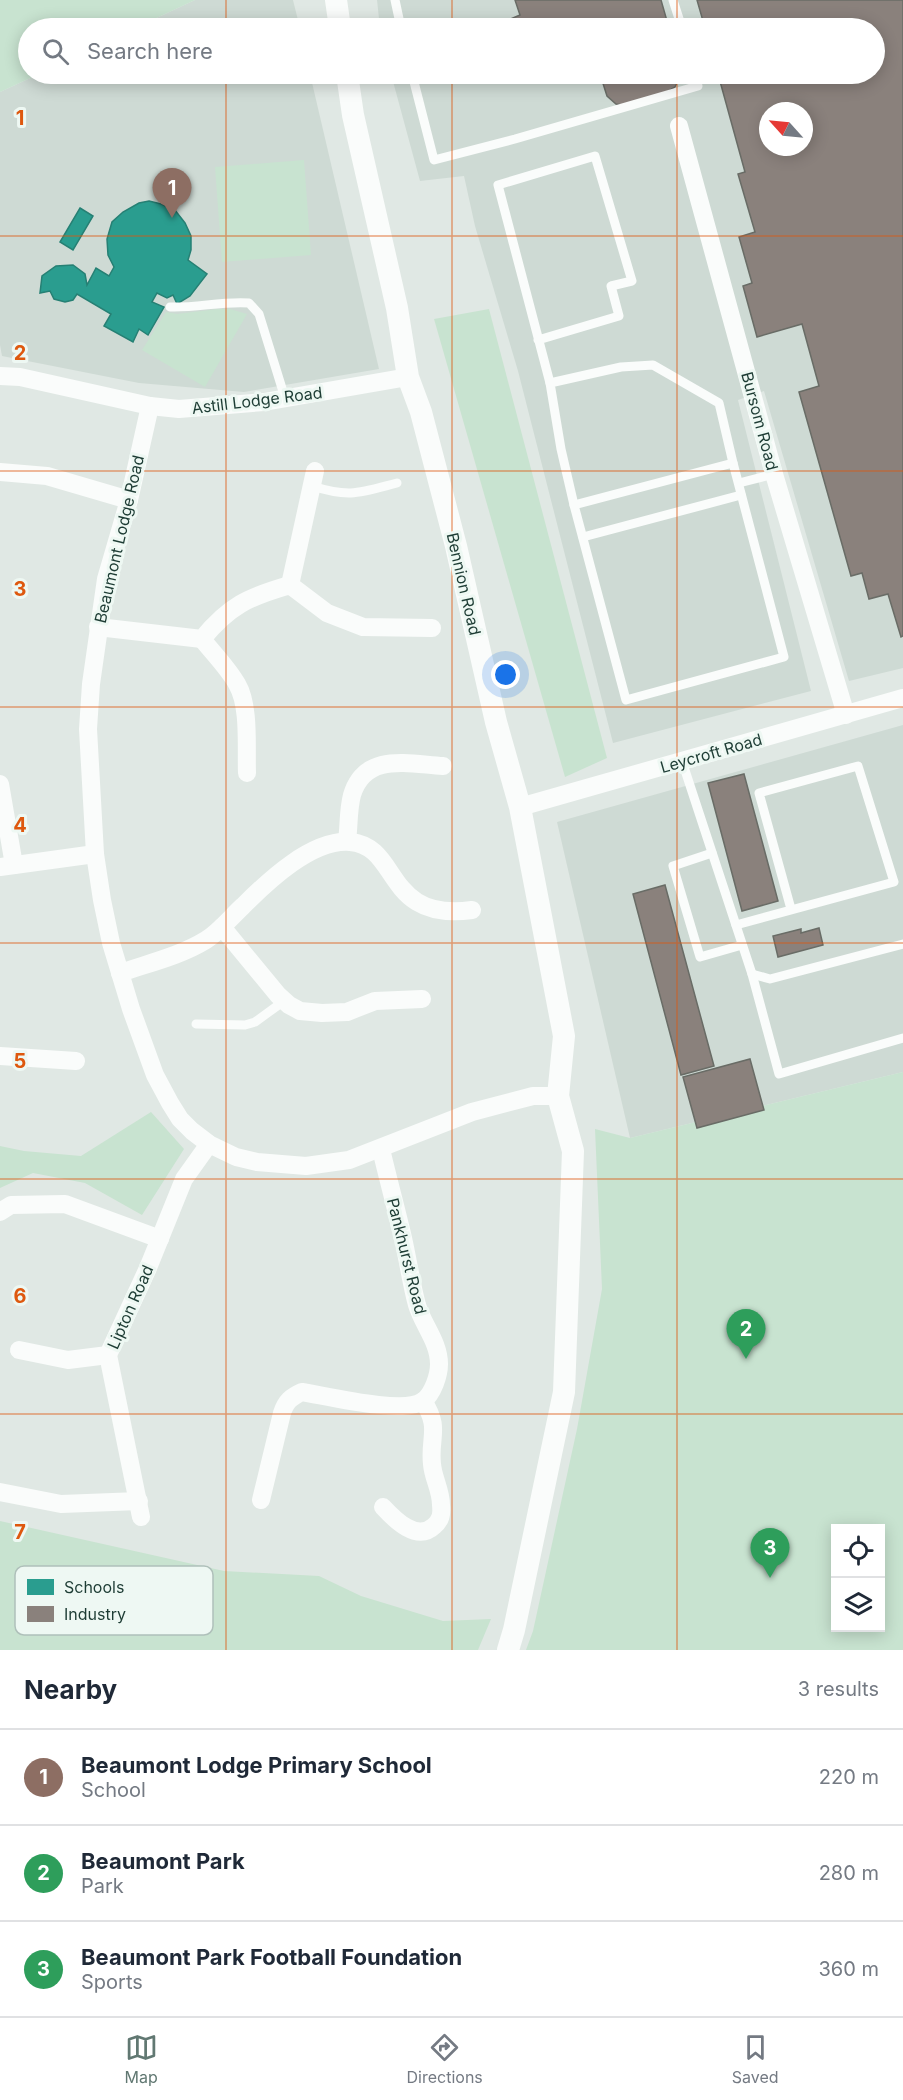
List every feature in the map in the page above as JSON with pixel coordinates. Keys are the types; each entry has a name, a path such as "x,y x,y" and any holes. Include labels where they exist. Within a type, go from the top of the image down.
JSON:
{"street":[{"path":"336,0 339,18"},
{"name":"Bennion Road","path":"348,84 353,115 397,308 408,377 421,414 450,524 496,722 520,807 564,1036 558,1096"},
{"name":"Bursom Road","path":"679,126 774,474 846,715"},
{"name":"Astill Lodge Road","path":"0,376 20,377 150,406 179,409 264,402 408,377"},
{"name":"Beaumont Lodge Road","path":"150,406 129,500 106,579 98,627 88,729 95,854 111,943 131,1009 155,1075 180,1119 209,1144 236,1157 256,1162 306,1166 349,1160 472,1112 533,1096 558,1096"},
{"path":"0,472 47,476 129,500"},
{"path":"290,585 314,479"},
{"path":"290,585 327,613 363,627 432,628"},
{"path":"201,639 230,610 257,596 290,585"},
{"path":"98,627 201,639 237,682 242,694 245,706 247,773"},
{"name":"Leycroft Road","path":"520,807 903,698"},
{"path":"347,842 351,798 356,784 374,766 388,762 442,766"},
{"path":"0,784 7,866 95,854"},
{"path":"120,973 184,951 208,938 291,864 331,844 360,843 370,849 385,864 403,891 416,903 432,910 452,913 472,910"},
{"path":"222,927 284,1001 300,1011 347,1012 375,1001 422,999"},
{"path":"0,1056 76,1060"},
{"path":"508,1650 564,1392 573,1151 558,1096"},
{"name":"Lipton Road","path":"0,1492 62,1504 140,1509 108,1355 184,1179 209,1144"},
{"name":"Pankhurst Road","path":"381,1149 418,1306 438,1354 439,1364 436,1378 431,1391 423,1401"},
{"path":"0,1212 11,1205 65,1204 160,1239"},
{"path":"18,1350 68,1360 108,1355"},
{"path":"261,1500 282,1413 286,1401 294,1396 302,1392 404,1407 423,1401 434,1423 432,1461 441,1504 440,1519 432,1528 421,1532 394,1520 383,1507"}],"lane":[{"path":"395,0 399,18"},
{"path":"674,0 679,18"},
{"path":"415,84 434,160 516,140 698,86 697,84"},
{"path":"538,340 619,316 611,286 633,280 595,156 498,185 538,340 550,383 561,449 574,505 626,700 784,657 719,403 653,365 621,367 550,383"},
{"path":"170,307 190,308 207,304 249,303 259,314 285,398"},
{"path":"574,505 733,463"},
{"path":"739,483 774,474"},
{"path":"314,479 333,493 353,495 397,483"},
{"path":"583,537 741,495"},
{"path":"682,761 752,974 779,1074 903,1038"},
{"path":"736,925 894,882 858,766 759,793 791,909"},
{"path":"712,853 673,866 700,957 742,945"},
{"path":"752,974 770,979 903,944"},
{"path":"196,1024 244,1025 255,1022 284,1001"}],"shaded area":[{"path":"195,0 293,0 298,18 156,18"},
{"path":"377,0 903,0 903,668 849,681 764,391 738,400 811,691 613,743 518,371 475,226 464,176 420,181 394,84 885,84 885,18 379,18"},
{"path":"18,84 312,84 379,369 244,392 139,383 2,356 0,345 0,92"},
{"path":"903,725 903,1072 630,1138 557,822"}],"green space":[{"path":"0,0 195,0 156,18 18,18 18,84 0,92"},
{"path":"304,160 311,255 222,262 215,167"},
{"path":"230,309 247,314 205,387 142,350 166,312 177,314"},
{"path":"489,309 607,758 565,777 434,319"},
{"path":"903,1072 903,1650 526,1650 533,1631 577,1429 602,1289 595,1129 630,1138"},
{"path":"151,1112 184,1149 142,1215 85,1183 33,1173 0,1188 0,1146 24,1151 81,1156"},
{"path":"0,1521 202,1566 15,1566 15,1635 213,1635 213,1569 319,1576 361,1596 443,1621 491,1619 478,1650 0,1650"}],"building: Schools":[{"path":"149,201 175,210 191,236 188,260 207,274 190,296 177,304 173,295 167,298 157,293 152,302 164,307 148,335 139,329 133,342 104,326 111,314 77,294 73,300 65,302 54,299 50,291 40,293 42,276 56,266 73,265 85,274 87,285 96,268 109,276 114,267 108,255 107,239 112,222 123,212 139,203"},
{"path":"80,208 93,216 73,250 60,242"}],"building: Industry":[{"path":"515,0 661,0 666,18 513,18 520,15"},
{"path":"697,0 903,0 903,636 901,637 888,594 869,599 862,573 851,576 799,392 819,386 802,324 757,337 743,286 752,283 739,237 755,232 738,174 745,172 721,84 885,84 885,18 702,18"},
{"path":"603,84 676,84 661,96 628,106 616,104 607,96"},
{"path":"744,774 778,901 742,911 708,783"},
{"path":"665,885 714,1066 681,1075 633,894"},
{"path":"819,928 823,945 778,957 773,936 801,929 801,933"},
{"path":"750,1059 764,1110 697,1128 683,1077"}],"place":[{"name":"Beaumont Lodge Primary School","path":"172,218"},
{"name":"Beaumont Park","path":"746,1359"},
{"name":"Beaumont Park Football Foundation","path":"770,1578"}]}
